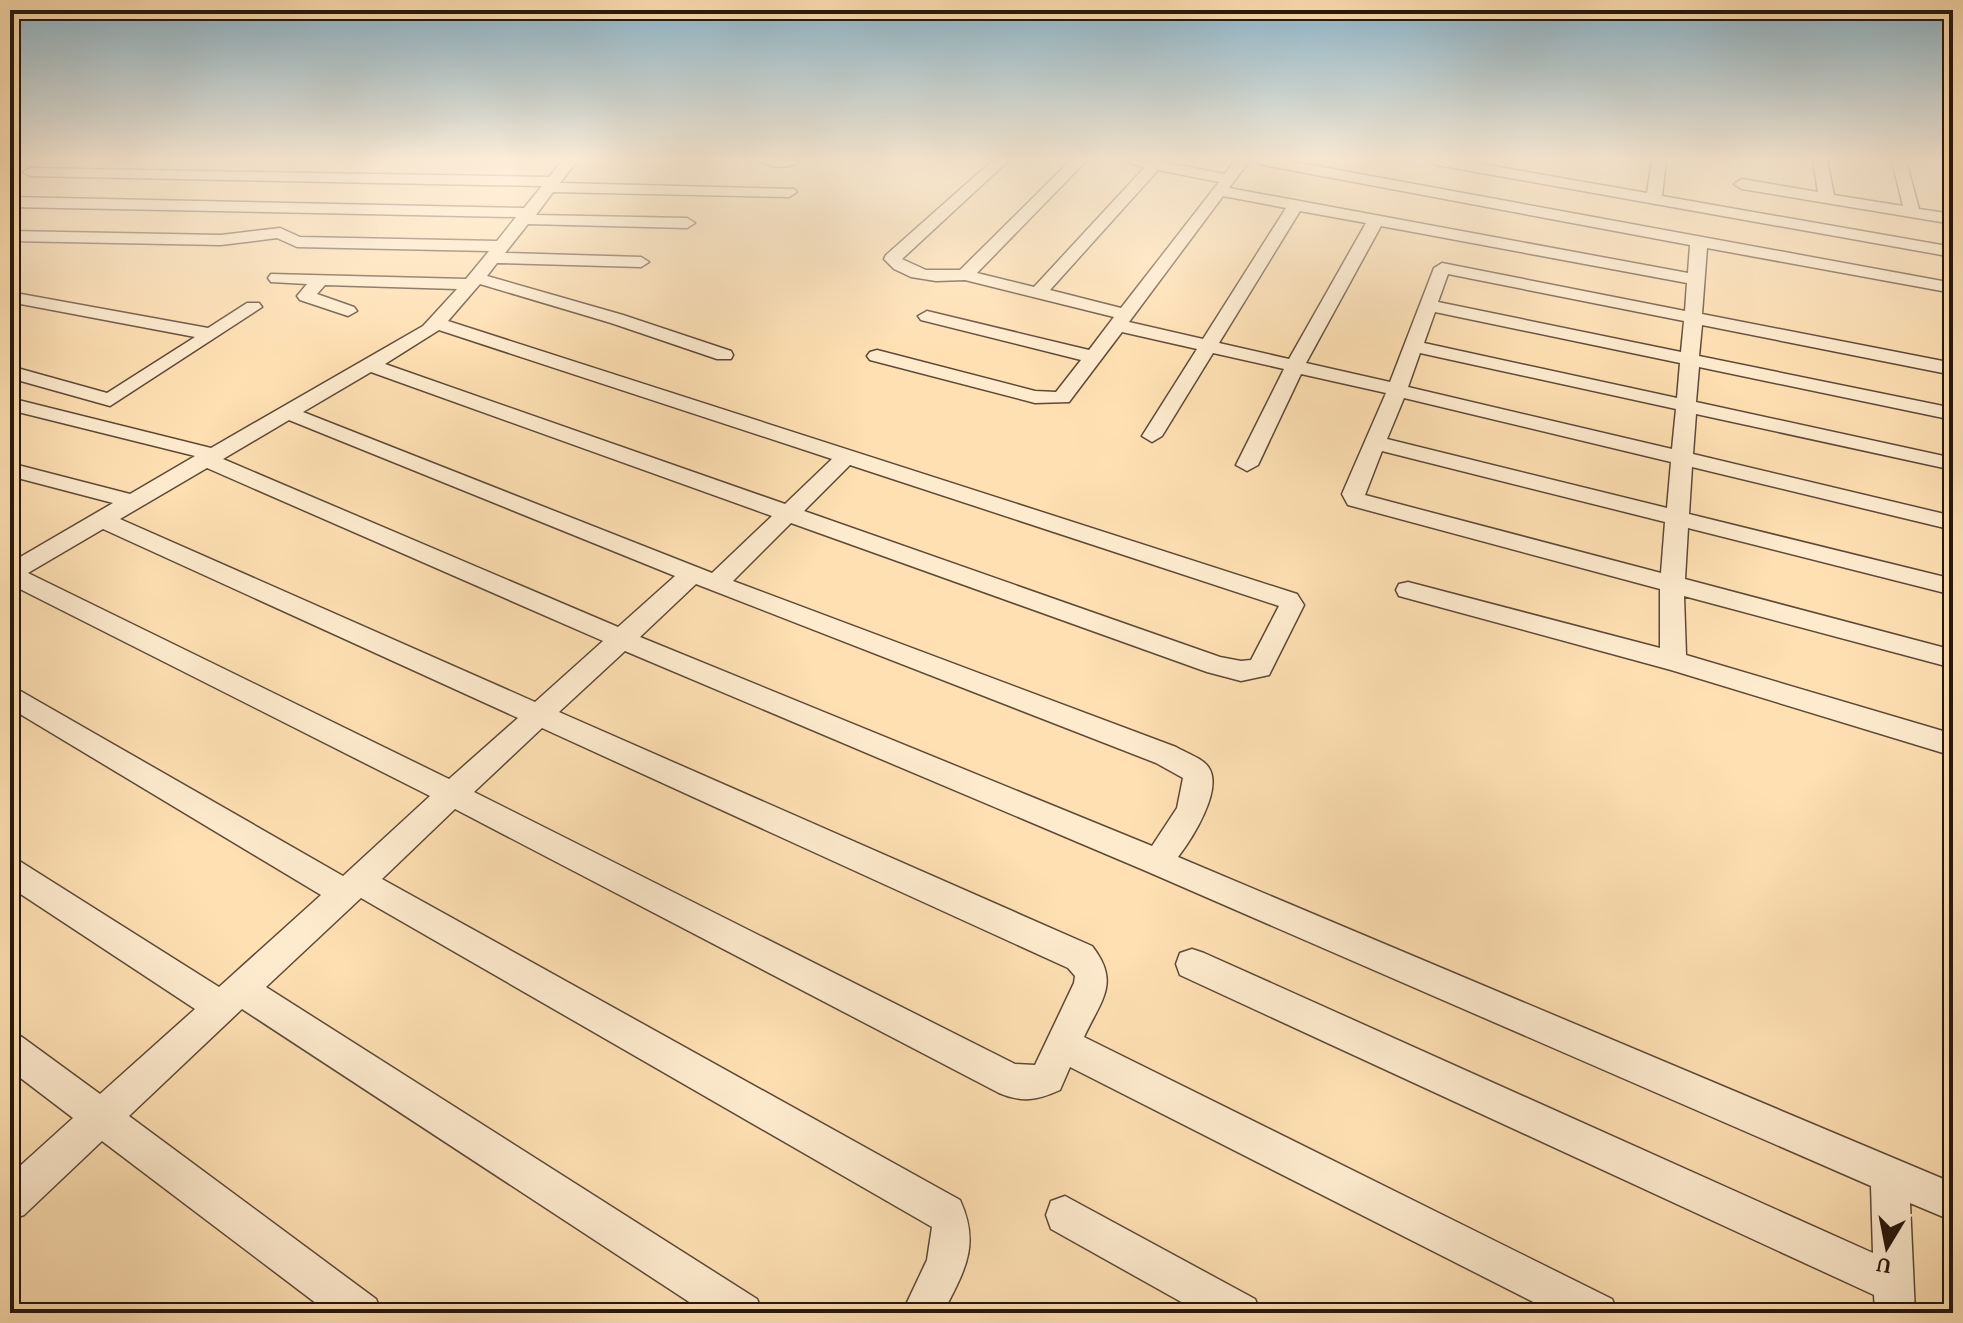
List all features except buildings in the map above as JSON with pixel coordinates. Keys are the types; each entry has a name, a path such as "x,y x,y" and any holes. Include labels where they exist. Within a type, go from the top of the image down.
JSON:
{"street":[{"path":"191,239 212,223"},
{"path":"18,568 438,324 521,223"},
{"path":"681,223 687,223"},
{"path":"930,223 891,257 894,261 929,276 965,275 1038,293 1207,345 1953,523"},
{"path":"965,275 1017,223"},
{"path":"1038,293 1102,223"},
{"path":"877,356 1051,400 1062,398 1195,223"},
{"path":"1152,436 1285,223"},
{"path":"1247,465 1295,366 1374,223"},
{"path":"1391,223 1694,279"},
{"path":"1597,223 1953,288"},
{"path":"1738,248 1739,223"},
{"path":"1789,223 1953,252"},
{"path":"10,236 221,240 280,233 297,242 641,262"},
{"path":"1454,234 1397,390 1353,494 1356,500 1953,659"},
{"path":"1673,661 1672,585 1699,241"},
{"path":"1442,268 1953,369"},
{"path":"277,278 474,281 617,319 724,355"},
{"path":"321,279 306,296 348,311"},
{"path":"10,297 211,334"},
{"path":"1427,305 1953,414"},
{"path":"10,372 110,400 253,307"},
{"path":"927,316 1093,357"},
{"path":"370,365 1216,665 1241,671 1260,668 1292,605 1288,600 438,324"},
{"path":"1413,346 1953,464"},
{"path":"10,404 211,458 621,639 1157,862 1953,1202"},
{"path":"288,413 704,578 1166,755 1197,772 1195,799 1171,845 1157,862"},
{"path":"1376,443 1953,587"},
{"path":"10,1201 621,639 788,514 847,456"},
{"path":"10,469 134,502"},
{"path":"10,551 18,568 1012,1081 1036,1083 1047,1078 1091,984 1092,972 1080,957 102,520"},
{"path":"1408,590 1673,661 1953,745"},
{"path":"10,695 351,887 946,1214 952,1223 950,1249 922,1313"},
{"path":"10,871 231,998 743,1313"},
{"path":"1192,964 1895,1298 1890,1176"},
{"path":"1063,1045 1598,1313"},
{"path":"10,1049 362,1313"},
{"path":"1065,1215 1241,1313"}]}
